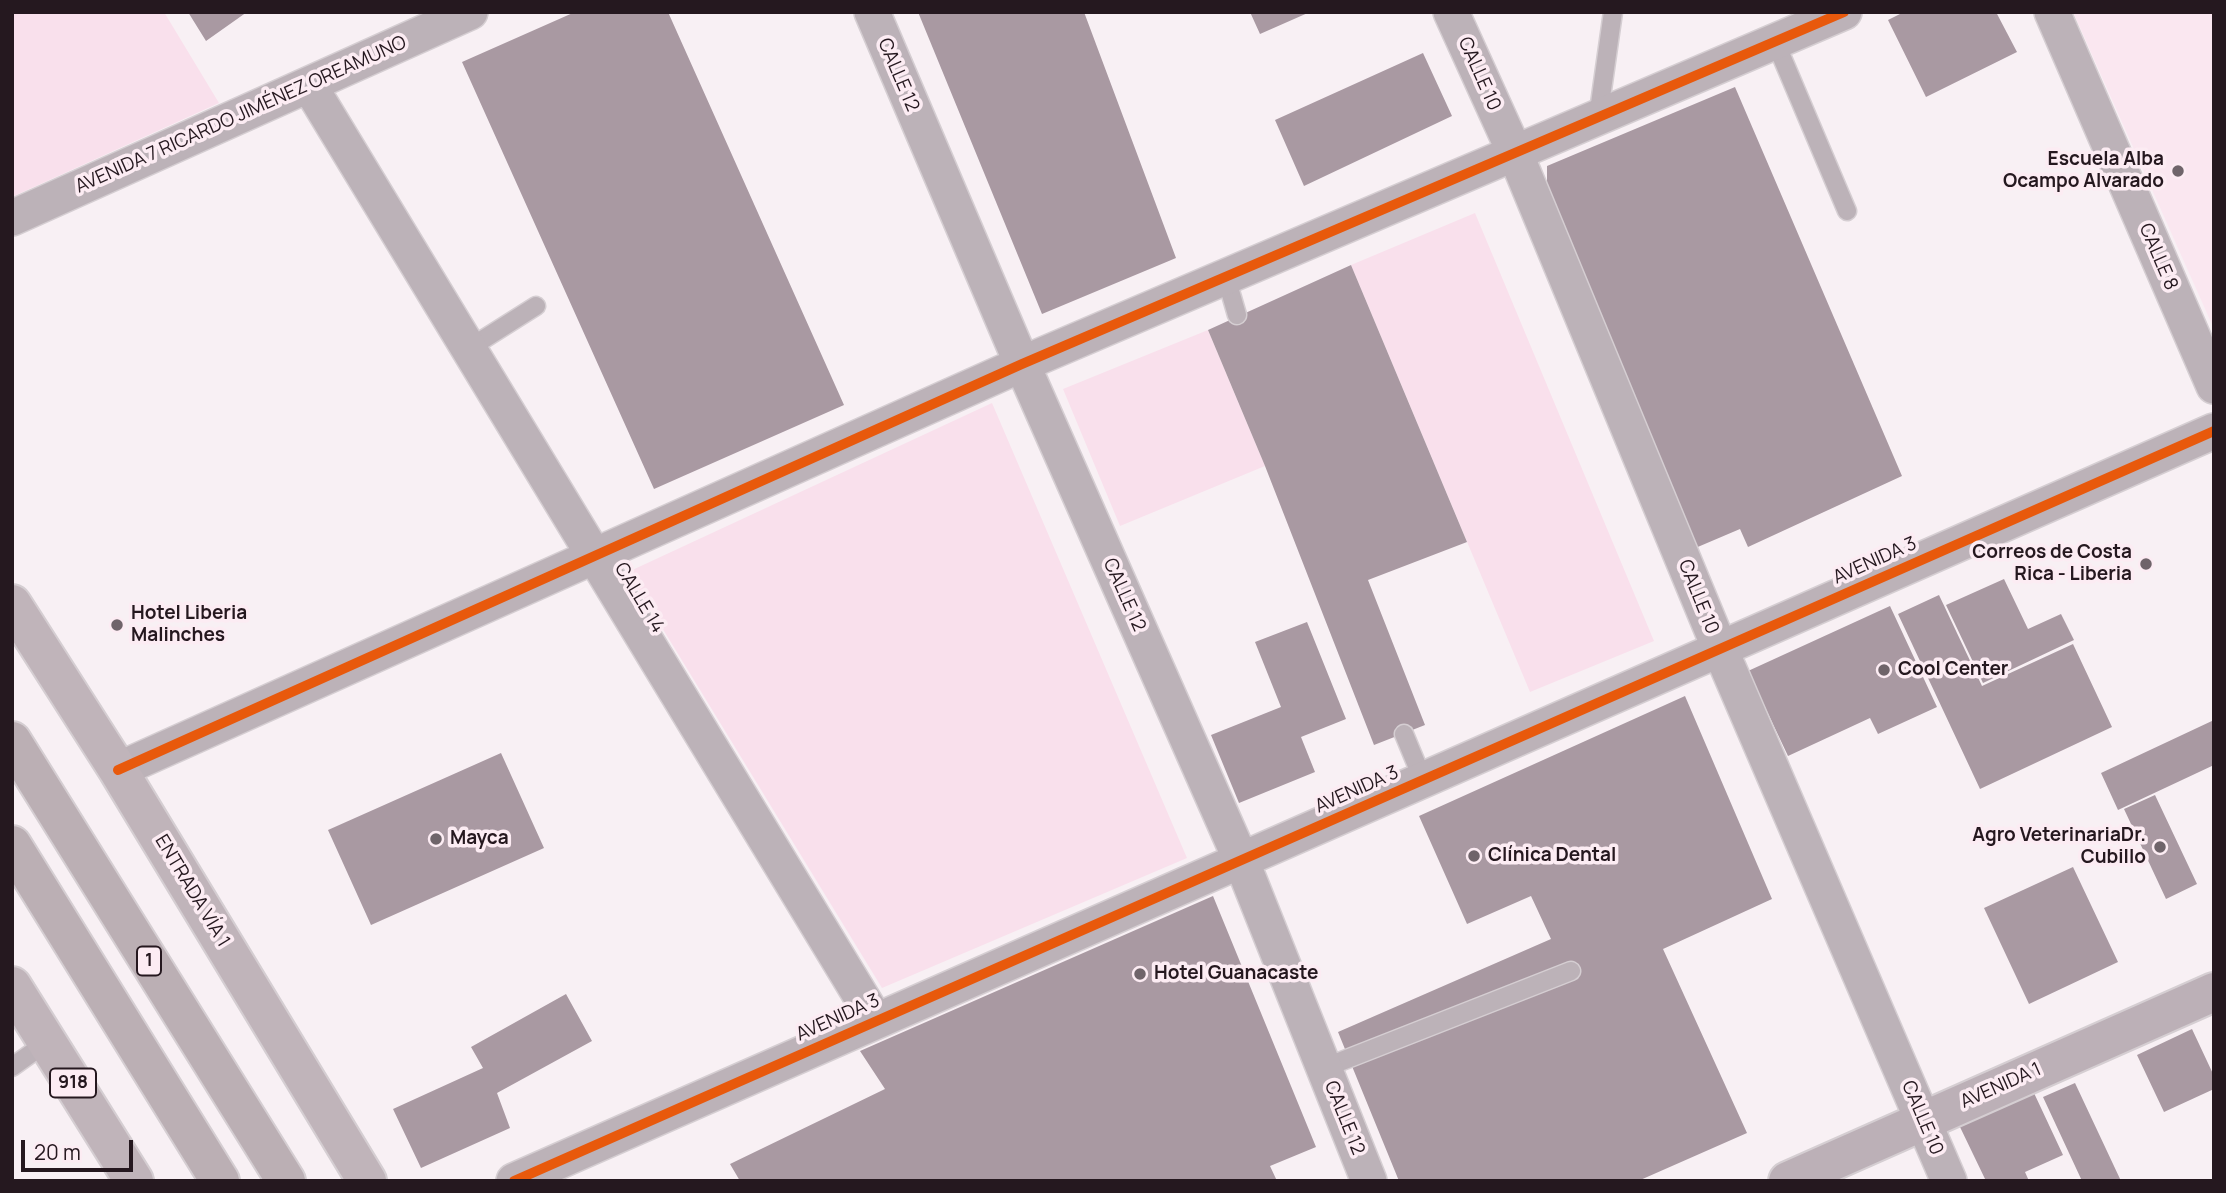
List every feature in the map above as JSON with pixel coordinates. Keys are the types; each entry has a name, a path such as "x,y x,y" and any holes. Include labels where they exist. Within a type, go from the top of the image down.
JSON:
{"highway":[{"name":"1","path":"12,741 286,1181"},
{"path":"12,845 220,1181"}],"main road":[{"name":"ENTRADA VÍA 1","path":"12,604 118,770 368,1181"},
{"name":"918","path":"12,986 134,1181"}],"street":[{"name":"AVENIDA 7 RICARDO JIMÉNEZ OREAMUNO","path":"12,218 470,12"},
{"name":"CALLE 12","path":"872,12 1022,364 1241,860 1369,1181"},
{"name":"CALLE 10","path":"1451,12 1515,153 1720,649 1949,1181"},
{"path":"118,770 1022,364 1843,12"},
{"name":"CALLE 8","path":"2052,12 2214,386"},
{"name":"CALLE 14","path":"309,85 876,1021"},
{"name":"AVENIDA 3","path":"514,1181 2214,431"},
{"name":"AVENIDA 1","path":"1788,1181 2214,992"}],"lane":[{"path":"1598,118 1613,12"},
{"path":"1775,41 1847,211"},
{"path":"1226,277 1237,315"},
{"path":"468,349 536,306"},
{"path":"1404,734 1423,780"},
{"path":"1324,1068 1571,971"},
{"path":"12,1067 47,1042"}],"shaded area":[{"path":"12,12 164,12 219,103 12,197"},
{"name":"Escuela Alba Ocampo Alvarado","path":"2073,12 2214,12 2214,329"},
{"path":"1475,213 1654,641 1530,692 1351,265"},
{"path":"1208,330 1265,466 1120,526 1063,389"},
{"path":"992,403 1187,858 882,988 628,572"}],"building":[{"path":"188,12 247,12 206,41"},
{"path":"575,12 668,12 844,405 654,489 462,62"},
{"path":"918,12 1084,12 1176,258 1042,314"},
{"path":"1250,12 1310,12 1260,34"},
{"path":"1904,12 1996,12 2017,52 1926,97 1888,20"},
{"path":"1423,53 1452,116 1304,186 1275,120"},
{"path":"1735,87 1902,476 1748,547 1740,529 1693,549 1547,197 1547,166"},
{"path":"1351,265 1467,542 1368,580 1425,725 1374,745 1265,466 1208,330"},
{"path":"2004,579 2028,629 2061,614 2074,640 1983,683 1946,605"},
{"path":"1939,595 1982,686 2073,644 2112,727 1980,789 1898,614"},
{"path":"1890,606 1937,707 1878,734 1870,718 1788,756 1748,671"},
{"path":"1307,622 1346,719 1301,737 1315,772 1239,803 1211,735 1281,707 1255,642"},
{"path":"1685,696 1772,899 1663,949 1747,1133 1638,1181 1399,1181 1338,1032 1551,939 1531,896 1467,924 1419,816"},
{"path":"2214,720 2214,765 2118,810 2101,773"},
{"name":"Mayca","path":"501,753 544,848 371,925 328,830"},
{"name":"Agro VeterinariaDr. Cubillo","path":"2155,795 2197,884 2166,899 2124,809"},
{"path":"2073,867 2118,962 2029,1004 1984,908"},
{"name":"Hotel Guanacaste","path":"1213,896 1316,1147 1270,1166 1277,1181 740,1181 730,1164 885,1089 860,1051"},
{"path":"566,994 592,1041 497,1093 510,1128 421,1168 393,1109 483,1068 471,1047"},
{"path":"2192,1029 2214,1076 2214,1089 2164,1112 2137,1055"},
{"path":"2075,1083 2121,1181 2082,1181 2043,1097"},
{"path":"2034,1093 2063,1155 2025,1172 2029,1181 1986,1181 1960,1127"}],"cycle path":[{"path":"118,770 1022,364 1844,12"},
{"path":"514,1181 2214,431"}],"place":[{"name":"Escuela Alba Ocampo Alvarado","path":"2178,171"},
{"name":"Correos de Costa Rica - Liberia","path":"2146,564"},
{"name":"Hotel Liberia Malinches","path":"117,625"},
{"name":"Cool Center","path":"1884,670"},
{"name":"Mayca","path":"436,839"},
{"name":"Agro VeterinariaDr. Cubillo","path":"2160,847"},
{"name":"Clínica Dental","path":"1474,856"},
{"name":"Hotel Guanacaste","path":"1140,974"}]}
